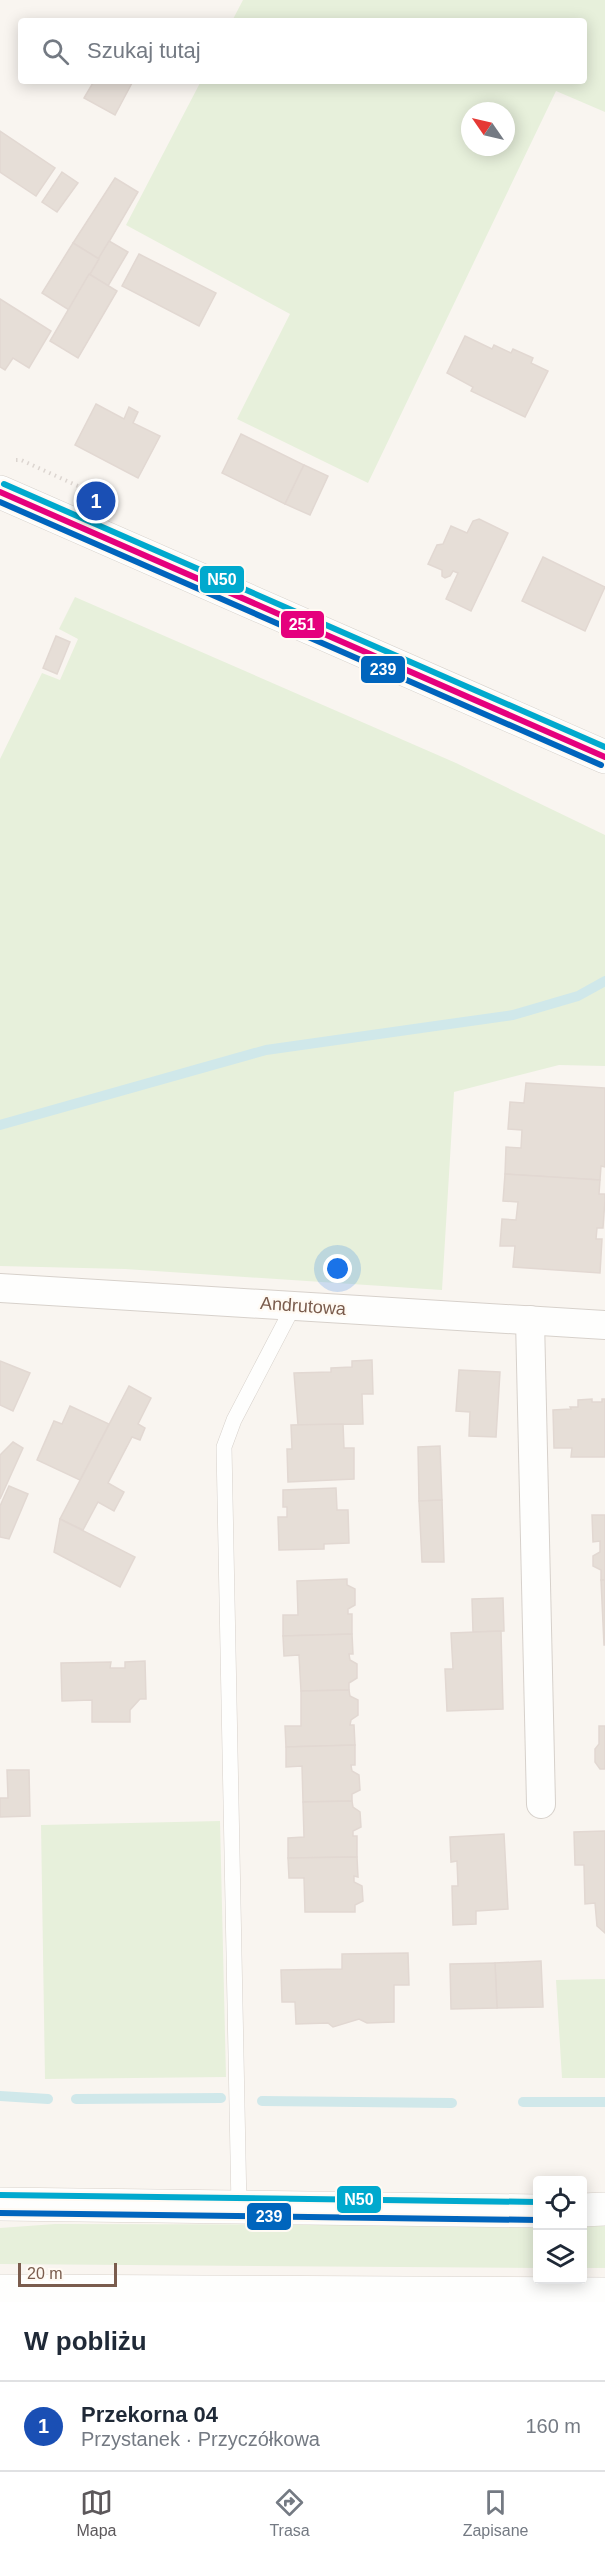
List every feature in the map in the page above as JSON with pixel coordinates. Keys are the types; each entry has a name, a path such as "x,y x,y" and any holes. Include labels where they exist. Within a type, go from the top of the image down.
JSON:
{"main road":[{"path":"0,492 605,757"},
{"path":"0,2204 533,2211"},
{"path":"587,2210 605,2209"},
{"path":"0,2292 605,2294"}],"street":[{"name":"Andrutowa","path":"0,1288 605,1325"},
{"path":"530,1320 541,1804"}],"lane":[{"path":"239,2207 224,1447 234,1420 294,1305"}],"green space":[{"path":"243,0 605,0 605,112 556,91 368,483 237,419 290,314 126,225 199,84 587,84 587,18 234,18"},
{"path":"75,597 456,763 605,835 605,1066 559,1065 454,1092 442,1290 125,1269 0,1266 0,759 42,673 60,680 78,639 59,629"},
{"path":"220,1821 226,2077 45,2079 41,1825"},
{"path":"605,1979 605,2078 562,2078 556,1980"},
{"path":"55,2224 533,2225 533,2268 0,2264 0,2228"},
{"path":"587,2225 605,2225 605,2268 587,2268"}],"building":[{"path":"92,84 131,84 115,115 84,98"},
{"path":"0,131 55,168 36,196 0,172"},
{"path":"62,172 78,183 57,212 42,202"},
{"path":"115,178 138,192 99,259 73,243"},
{"path":"109,241 128,252 108,286 89,274"},
{"path":"73,243 99,259 69,310 42,293"},
{"path":"139,254 216,293 199,326 122,286"},
{"path":"89,274 117,291 78,358 50,341"},
{"path":"0,299 51,331 29,368 13,358 5,370 0,367"},
{"path":"465,336 492,349 494,345 511,353 513,349 533,358 531,363 548,371 525,417 471,391 473,387 447,373"},
{"path":"96,404 124,419 129,407 138,412 133,423 160,436 138,478 75,445"},
{"path":"241,434 304,465 285,504 222,473"},
{"path":"304,465 328,476 310,515 285,504"},
{"path":"479,519 508,533 471,611 446,599 458,573 453,571 445,578 442,576 442,570 428,564 437,545 443,544 451,526 467,533 473,521"},
{"path":"543,557 605,587 585,631 522,601"},
{"path":"56,636 70,642 57,674 43,668"},
{"path":"526,1083 605,1088 605,1167 601,1166 600,1180 505,1174 506,1147 521,1148 522,1130 508,1129 510,1102 524,1103"},
{"path":"505,1174 600,1180 599,1194 605,1194 605,1199 603,1228 597,1228 596,1239 602,1239 600,1273 513,1267 515,1246 500,1246 502,1219 516,1220 518,1202 503,1201"},
{"path":"372,1360 373,1394 362,1394 363,1424 298,1425 294,1373 331,1372 331,1368 352,1367 352,1361"},
{"path":"0,1361 30,1373 13,1411 0,1405"},
{"path":"459,1370 500,1372 496,1437 469,1436 470,1412 456,1411"},
{"path":"129,1386 151,1398 138,1424 145,1428 140,1440 132,1437 108,1483 124,1492 114,1511 98,1502 83,1530 60,1519"},
{"path":"592,1399 592,1402 602,1402 602,1399 605,1399 605,1457 571,1457 572,1448 554,1448 553,1410 571,1409 570,1407 578,1407 578,1400"},
{"path":"70,1406 109,1424 80,1480 37,1460 54,1421 62,1424"},
{"path":"343,1424 344,1448 354,1448 354,1479 288,1482 287,1449 292,1449 291,1425"},
{"path":"13,1442 23,1448 0,1499 0,1455"},
{"path":"440,1446 442,1500 419,1501 418,1447"},
{"path":"9,1486 28,1494 9,1539 0,1537 0,1506"},
{"path":"336,1488 337,1510 348,1510 349,1543 324,1544 324,1549 279,1550 278,1517 287,1517 287,1507 283,1507 283,1490"},
{"path":"442,1500 444,1562 422,1562 419,1501"},
{"path":"592,1515 605,1515 605,1580 601,1580 601,1570 593,1566 593,1556 600,1552 600,1541 593,1542"},
{"path":"60,1519 135,1557 120,1587 54,1552"},
{"path":"347,1579 347,1585 355,1589 355,1605 348,1609 348,1614 352,1614 352,1634 283,1636 283,1615 298,1615 297,1581"},
{"path":"601,1580 605,1580 605,1645 604,1645"},
{"path":"503,1598 504,1631 473,1632 472,1599"},
{"path":"501,1631 503,1709 447,1711 445,1669 453,1669 451,1633"},
{"path":"352,1634 353,1654 349,1654 350,1660 357,1664 357,1678 349,1683 349,1690 301,1691 299,1655 284,1656 283,1636"},
{"path":"145,1661 146,1699 140,1699 130,1710 130,1722 92,1722 92,1700 62,1701 61,1663 111,1662 110,1668 125,1668 125,1662"},
{"path":"349,1690 350,1696 358,1700 358,1715 351,1720 350,1725 354,1725 355,1745 286,1747 285,1726 301,1726 301,1691"},
{"path":"599,1726 605,1726 605,1769 600,1769 595,1762 595,1749 599,1744"},
{"path":"355,1745 355,1765 351,1765 352,1771 359,1775 360,1790 352,1794 352,1801 303,1802 302,1766 286,1767 286,1747"},
{"path":"7,1770 29,1770 30,1816 0,1817 0,1798 8,1798"},
{"path":"352,1801 353,1807 360,1812 361,1827 353,1831 353,1836 357,1836 357,1857 288,1858 288,1838 304,1837 303,1802"},
{"path":"605,1831 605,1933 597,1926 595,1903 585,1904 584,1865 575,1865 574,1832"},
{"path":"504,1834 508,1909 476,1911 476,1924 453,1925 452,1886 458,1886 457,1861 451,1862 450,1837"},
{"path":"357,1857 358,1877 354,1876 354,1882 362,1886 363,1901 355,1905 355,1912 305,1912 304,1878 289,1878 288,1858"},
{"path":"408,1953 409,1985 394,1985 394,2022 367,2023 359,2019 333,2027 328,2023 296,2024 295,2002 282,2002 281,1970 342,1969 342,1954"},
{"path":"541,1961 543,2007 497,2008 495,1963"},
{"path":"495,1963 497,2008 451,2009 450,1964"}],"waterway":[{"path":"0,1125 266,1050 513,1015 578,996 605,981"},
{"path":"0,2096 48,2099"},
{"path":"76,2099 221,2098"},
{"path":"262,2101 452,2103"},
{"path":"523,2102 605,2102"}],"transit line":[{"name":"N50","path":"4,484 605,747"},
{"name":"251","path":"0,492 605,757"},
{"name":"239","path":"0,502 601,765"},
{"name":"N50","path":"0,2195 533,2202"},
{"name":"239","path":"0,2213 533,2220"}],"place":[{"name":"Przekorna 04","path":"96,501"}]}
